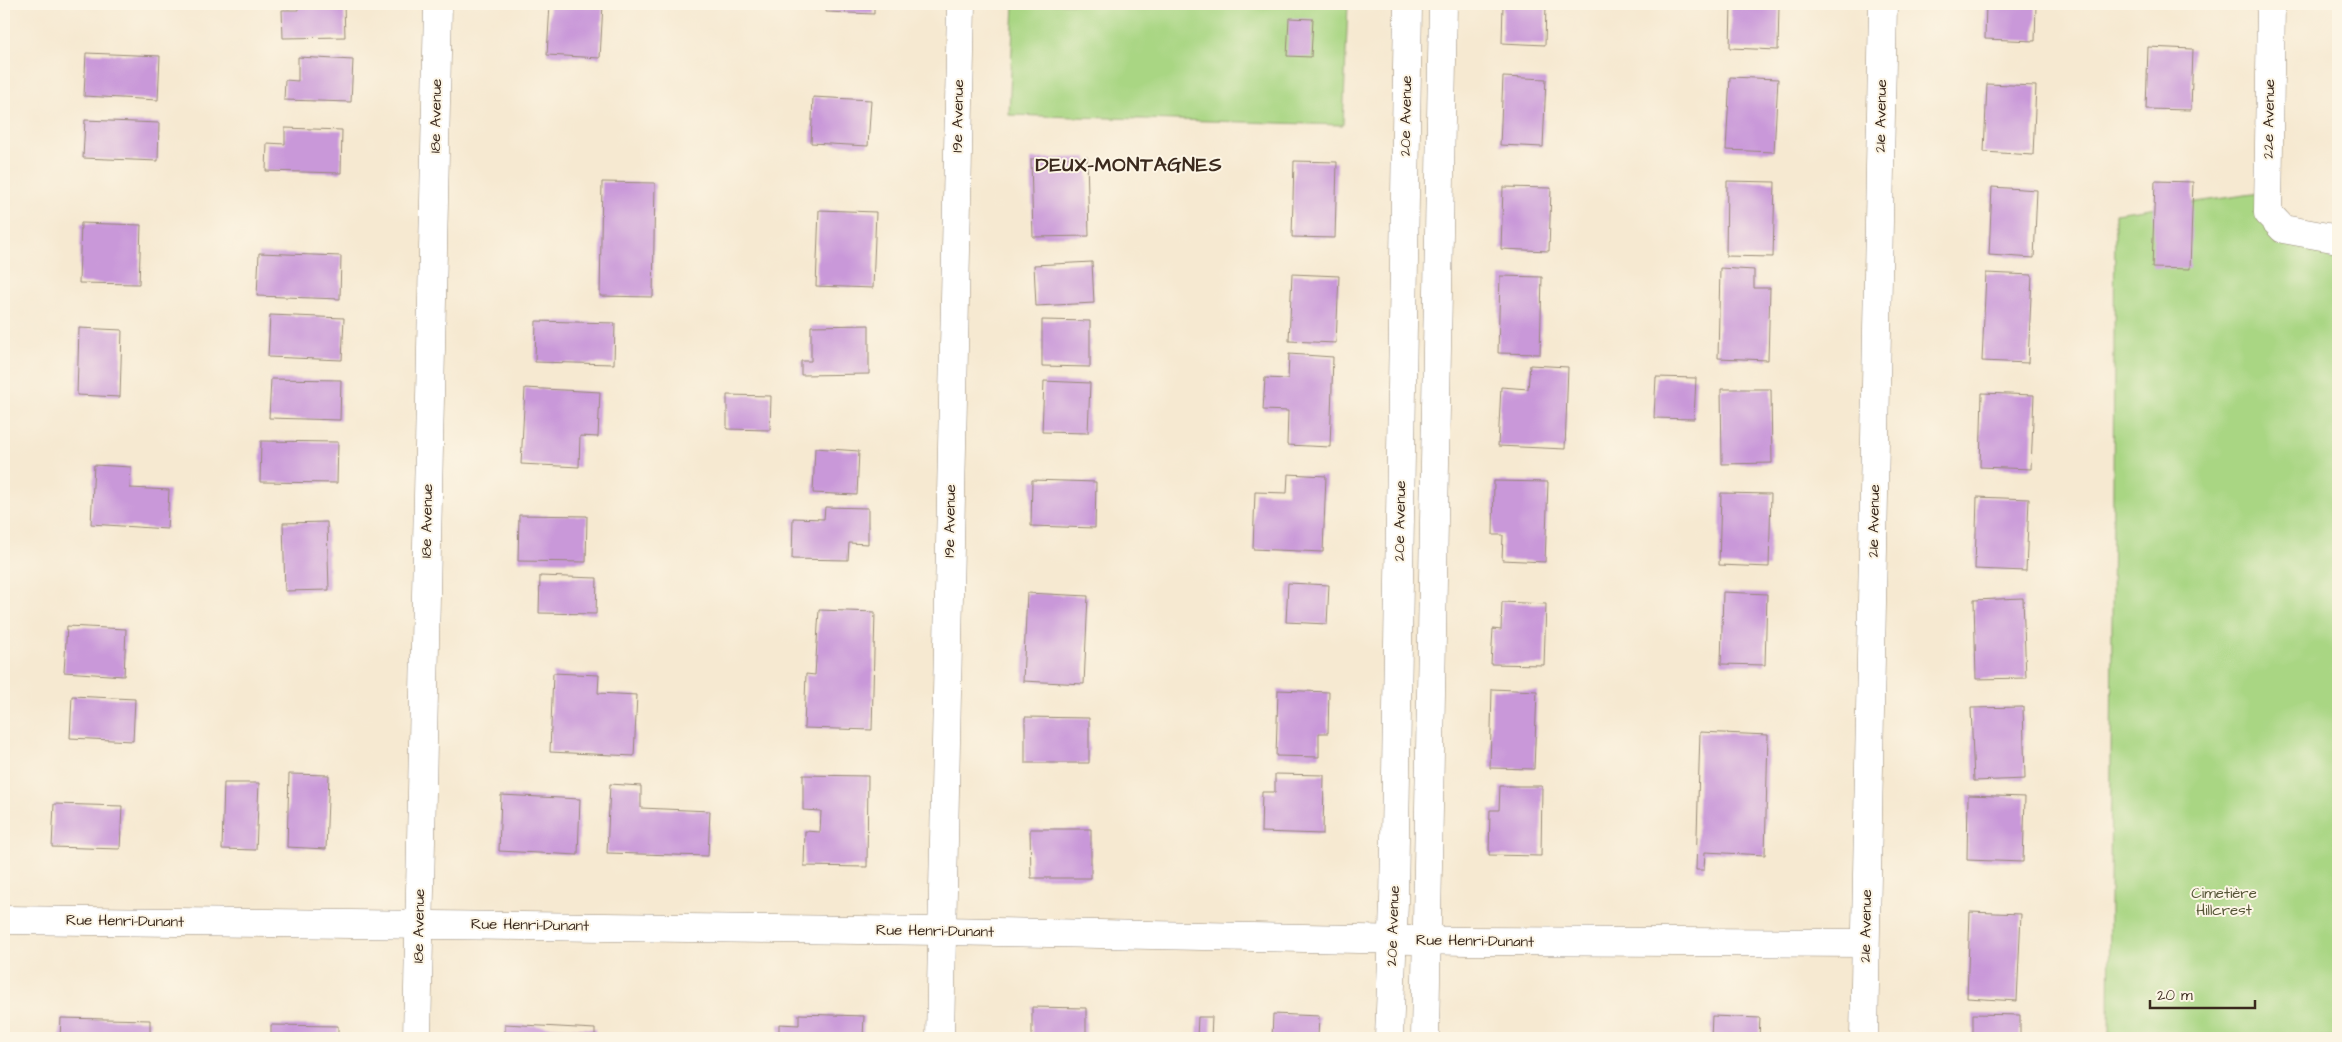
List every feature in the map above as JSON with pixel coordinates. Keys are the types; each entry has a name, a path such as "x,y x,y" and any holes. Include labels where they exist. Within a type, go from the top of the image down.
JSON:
{"street":[{"name":"18e Avenue","path":"417,1038 438,4"},
{"name":"19e Avenue","path":"940,1038 961,4"},
{"name":"20e Avenue","path":"1390,1038 1408,4"},
{"path":"1425,1038 1443,4"},
{"name":"21e Avenue","path":"1864,1038 1883,4"},
{"name":"22e Avenue","path":"2271,4 2268,214 2283,229 2338,239"},
{"name":"Rue Henri-Dunant","path":"4,920 941,931 1428,940 1866,943"}],"green space":[{"path":"1014,4 1348,4 1343,125 1009,115"},
{"name":"Cimetière Hillcrest","path":"2260,193 2274,244 2338,246 2338,1038 2109,1038 2115,213"}],"building":[{"path":"298,4 344,4 345,37 283,38 282,10 298,10"},
{"path":"550,4 603,4 600,58 547,55"},
{"path":"827,4 874,4 874,14 826,12"},
{"path":"1503,4 1546,4 1545,45 1502,43"},
{"path":"1731,4 1779,4 1778,50 1730,48"},
{"path":"1986,4 2036,4 2035,41 1985,39"},
{"path":"1289,18 1313,19 1311,57 1287,56"},
{"path":"2148,47 2193,49 2191,110 2146,109"},
{"path":"86,53 160,56 158,100 84,96"},
{"path":"298,57 353,60 351,102 284,100 285,80 298,81"},
{"path":"1503,77 1546,79 1543,147 1500,145"},
{"path":"1730,77 1778,79 1774,152 1726,150"},
{"path":"1987,84 2036,86 2033,155 1984,152"},
{"path":"813,97 871,100 868,146 811,143"},
{"path":"85,120 159,123 158,161 83,158"},
{"path":"285,128 342,130 341,173 266,171 267,143 285,144"},
{"path":"1087,157 1089,236 1033,237 1031,159"},
{"path":"1294,161 1337,162 1335,238 1292,237"},
{"path":"1727,181 1775,182 1773,257 1726,256"},
{"path":"2155,181 2193,182 2190,269 2152,268"},
{"path":"602,182 655,183 653,297 600,296"},
{"path":"1503,187 1551,188 1549,251 1501,249"},
{"path":"1992,187 2037,190 2034,258 1989,255"},
{"path":"819,210 876,212 873,288 816,286"},
{"path":"81,223 141,225 139,284 79,283"},
{"path":"259,253 341,256 340,299 257,296"},
{"path":"1092,262 1094,303 1036,306 1034,265"},
{"path":"1720,268 1754,270 1754,288 1770,288 1768,360 1718,358"},
{"path":"1986,273 2032,275 2028,363 1982,361"},
{"path":"1292,274 1339,276 1336,343 1289,341"},
{"path":"1500,276 1542,277 1540,354 1498,353"},
{"path":"270,315 344,318 342,360 268,357"},
{"path":"1042,320 1090,321 1090,367 1042,366"},
{"path":"536,321 615,323 614,364 535,362"},
{"path":"869,325 869,374 801,375 801,361 811,361 811,326"},
{"path":"79,328 122,330 120,397 77,395"},
{"path":"1289,354 1333,357 1330,447 1287,445 1288,411 1263,410 1265,378 1288,379"},
{"path":"1530,365 1568,367 1565,449 1498,446 1501,387 1528,389"},
{"path":"1656,377 1696,378 1694,419 1654,418"},
{"path":"271,379 341,380 340,420 269,418"},
{"path":"1044,381 1090,383 1088,433 1042,432"},
{"path":"525,388 600,392 598,437 580,436 579,467 521,464"},
{"path":"1721,389 1771,389 1772,463 1722,464"},
{"path":"1982,393 2034,395 2031,469 1980,467"},
{"path":"727,395 771,396 770,430 727,429"},
{"path":"261,441 338,442 337,483 260,482"},
{"path":"815,448 859,451 857,495 813,493"},
{"path":"94,465 131,467 130,488 169,490 167,529 91,524"},
{"path":"1288,474 1326,476 1323,552 1253,549 1255,492 1287,493"},
{"path":"1032,480 1096,482 1095,528 1031,526"},
{"path":"1494,481 1548,482 1545,562 1502,560 1503,535 1493,535"},
{"path":"1721,493 1771,494 1769,567 1719,565"},
{"path":"1977,497 2029,499 2026,571 1975,569"},
{"path":"825,507 868,508 868,544 849,543 848,560 792,559 793,518 824,519"},
{"path":"519,515 587,516 586,562 518,561"},
{"path":"327,522 329,590 285,591 283,523"},
{"path":"540,576 597,578 596,614 539,613"},
{"path":"1288,583 1329,585 1327,624 1286,622"},
{"path":"1723,592 1767,594 1765,665 1721,664"},
{"path":"1027,593 1088,596 1084,684 1023,681"},
{"path":"2023,598 2026,678 1976,679 1974,600"},
{"path":"1502,602 1546,604 1544,665 1491,664 1493,629 1501,630"},
{"path":"819,610 875,612 872,730 804,728 806,674 815,675"},
{"path":"67,626 126,629 124,676 64,672"},
{"path":"553,673 599,675 598,693 637,695 634,756 550,752"},
{"path":"1492,689 1537,691 1534,769 1490,768"},
{"path":"1278,690 1329,692 1328,733 1319,733 1319,757 1276,756"},
{"path":"72,696 135,699 133,741 70,738"},
{"path":"2023,707 2025,779 1974,781 1971,708"},
{"path":"1025,717 1089,718 1089,763 1025,763"},
{"path":"1700,732 1768,735 1765,855 1705,852 1704,870 1696,870"},
{"path":"289,774 329,775 326,849 287,847"},
{"path":"1275,774 1324,775 1323,834 1261,832 1262,792 1275,792"},
{"path":"803,775 868,776 867,867 804,866 805,831 820,832 821,811 803,810"},
{"path":"224,783 259,783 256,850 222,849"},
{"path":"610,784 641,786 641,808 710,811 708,856 607,853"},
{"path":"1500,786 1542,786 1541,856 1489,855 1490,810 1499,810"},
{"path":"501,795 580,799 578,855 499,851"},
{"path":"1968,795 2025,797 2023,862 1967,860"},
{"path":"54,804 122,806 120,849 52,847"},
{"path":"1030,829 1091,829 1091,878 1031,878"},
{"path":"1970,912 2021,914 2017,1001 1967,998"},
{"path":"1032,1007 1086,1008 1086,1038 1032,1038"},
{"path":"799,1014 864,1016 863,1038 779,1038 779,1024 799,1025"},
{"path":"1273,1014 1319,1016 1318,1038 1272,1038"},
{"path":"1973,1014 2020,1015 2020,1036 2027,1038 1973,1038"},
{"path":"1712,1016 1760,1018 1759,1038 1711,1038"},
{"path":"1198,1017 1212,1017 1211,1038 1197,1038"},
{"path":"61,1018 150,1020 150,1038 60,1038"},
{"path":"505,1024 595,1029 595,1038 505,1038"},
{"path":"271,1025 338,1026 338,1038 271,1038"}],"district":[{"name":"DEUX-MONTAGNES","path":"1129,165"}]}
